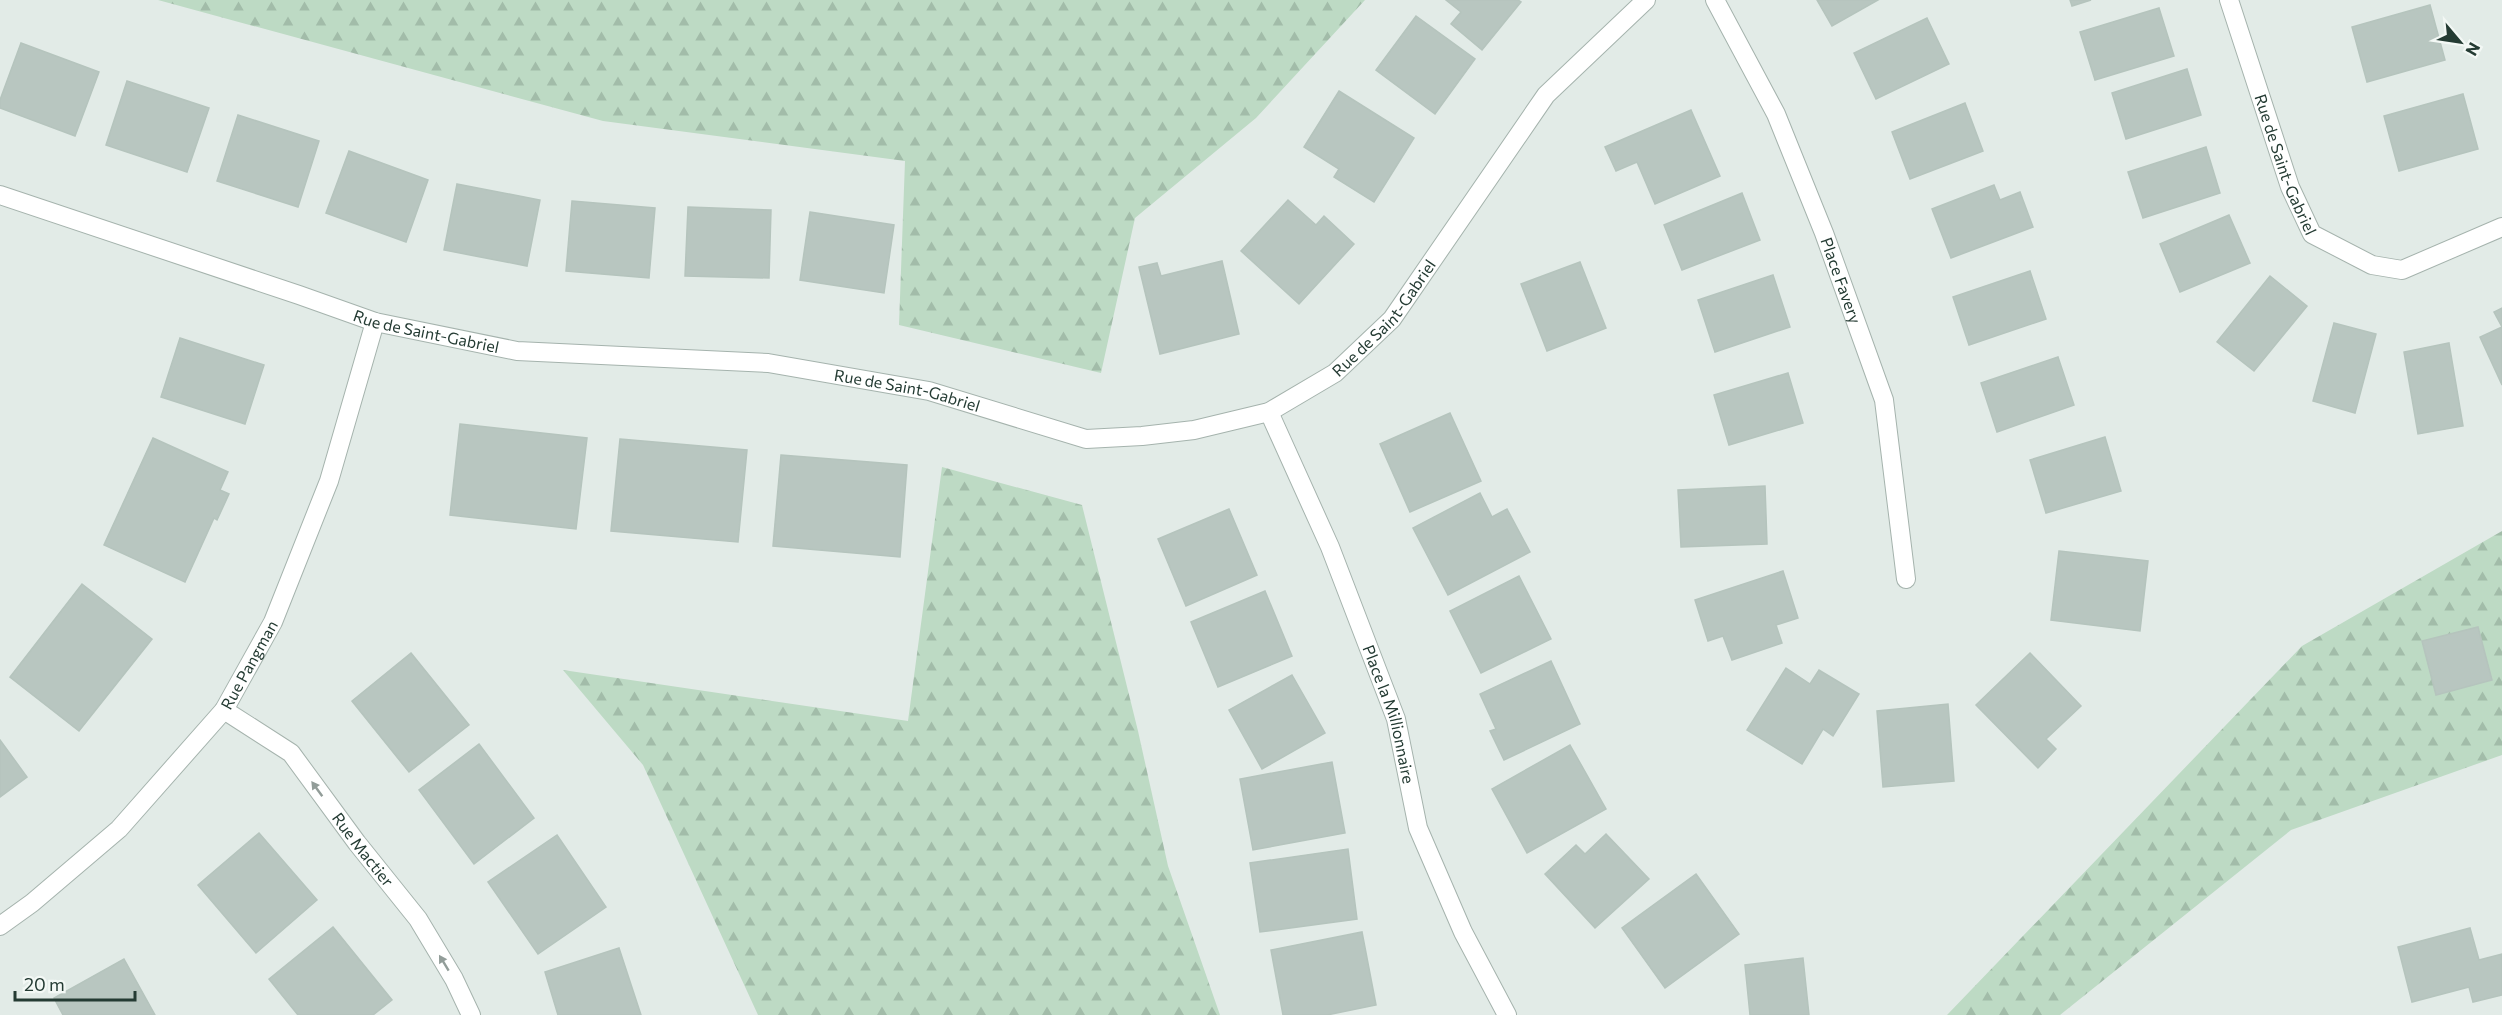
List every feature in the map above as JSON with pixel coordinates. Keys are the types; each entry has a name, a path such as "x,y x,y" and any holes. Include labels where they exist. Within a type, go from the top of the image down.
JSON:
{"street":[{"name":"Rue de Saint-Gabriel","path":"0,195 375,322 517,351 768,363 929,391 1086,439 1194,430 1269,412 1335,373 1392,319 1546,95 1646,0"},
{"name":"Place Favery","path":"1714,0 1776,114 1824,233 1884,400 1906,579"},
{"name":"Rue de Saint-Gabriel","path":"2229,0 2290,187 2312,234 2372,265 2402,270 2502,227"},
{"name":"Rue Pangman","path":"0,926 32,903 119,829 224,710 273,622 329,481 375,322"},
{"name":"Place la Millionnaire","path":"1269,412 1330,547 1396,719 1418,828 1463,932 1507,1015"},
{"name":"Rue Mactier","path":"224,710 291,753 357,843 418,919 454,979 471,1015"}],"green space":[{"path":"158,0 1365,0 1256,118 1135,218 1101,373 899,325 905,161 603,121"},
{"path":"942,467 1082,505 1138,731 1168,866 1220,1015 758,1015 643,765 563,670 908,721"},
{"path":"2502,531 2502,755 2291,830 2060,1015 1947,1015 2302,646"}],"building":[{"path":"1446,0 1518,0 1521,2 1482,50 1451,24 1461,12"},
{"path":"1817,0 1878,0 1832,26"},
{"path":"2070,0 2091,0 2072,6"},
{"path":"2430,5 2445,60 2367,82 2352,27"},
{"path":"2159,8 2174,56 2095,80 2080,32"},
{"path":"1416,16 1475,59 1435,114 1376,70"},
{"path":"1927,18 1949,64 1876,99 1854,53"},
{"path":"21,43 99,72 75,136 0,108 0,100"},
{"path":"2187,69 2201,115 2126,139 2112,93"},
{"path":"127,81 209,108 187,172 106,145"},
{"path":"1339,91 1414,138 1374,202 1334,177 1339,169 1304,147"},
{"path":"2463,94 2478,149 2399,171 2384,116"},
{"path":"1965,103 1983,151 1910,179 1892,132"},
{"path":"1691,110 1720,176 1655,204 1637,162 1616,171 1605,147"},
{"path":"238,115 319,141 298,207 217,181"},
{"path":"2206,147 2220,193 2143,218 2128,172"},
{"path":"349,151 428,180 406,242 326,213"},
{"path":"457,184 540,200 527,266 444,250"},
{"path":"1994,185 2000,200 2020,192 2033,227 1951,258 1932,209"},
{"path":"1742,193 1760,240 1682,270 1664,225"},
{"path":"1288,200 1316,225 1324,216 1354,244 1299,304 1241,251"},
{"path":"572,201 655,208 649,278 566,271"},
{"path":"688,207 771,210 769,278 685,276"},
{"path":"810,212 894,225 884,293 800,280"},
{"path":"2229,215 2250,263 2180,292 2160,244"},
{"path":"1222,261 1239,334 1160,354 1139,267 1157,263 1161,276"},
{"path":"1580,262 1606,328 1547,351 1521,284"},
{"path":"2030,271 2046,319 1969,345 1953,297"},
{"path":"1773,275 1790,327 1715,352 1698,300"},
{"path":"2270,276 2307,306 2254,371 2217,342"},
{"path":"2502,308 2502,327 2494,312"},
{"path":"2334,323 2376,334 2355,413 2313,401"},
{"path":"2502,327 2502,385 2480,337"},
{"path":"180,338 264,365 245,424 161,397"},
{"path":"2449,343 2463,426 2418,434 2404,352"},
{"path":"2058,357 2074,405 1997,432 1981,383"},
{"path":"1788,373 1803,423 1729,445 1714,395"},
{"path":"1450,413 1481,481 1410,512 1380,444"},
{"path":"460,424 587,438 576,529 450,515"},
{"path":"2105,437 2121,491 2046,513 2030,460"},
{"path":"153,438 228,472 220,490 229,494 217,520 214,518 185,582 104,545"},
{"path":"620,439 747,450 738,542 611,531"},
{"path":"781,455 907,465 900,557 773,546"},
{"path":"1765,486 1767,544 1681,547 1678,490"},
{"path":"1480,493 1492,517 1507,509 1530,552 1448,595 1413,528"},
{"path":"1229,509 1257,575 1186,606 1158,539"},
{"path":"2059,551 2148,561 2140,631 2051,620"},
{"path":"1783,571 1798,618 1776,625 1782,643 1732,660 1723,636 1708,641 1695,600"},
{"path":"1519,576 1551,639 1481,673 1450,611"},
{"path":"82,584 152,639 79,731 10,677"},
{"path":"1265,591 1292,656 1218,687 1191,622"},
{"path":"2478,627 2492,680 2436,695 2422,641"},
{"path":"411,653 469,725 409,772 352,701"},
{"path":"2030,653 2081,706 2046,739 2056,749 2038,768 1976,705"},
{"path":"1551,661 1580,724 1504,760 1490,731 1496,729 1480,694"},
{"path":"1786,668 1810,684 1819,670 1859,694 1833,736 1823,729 1802,764 1747,730"},
{"path":"1292,675 1325,733 1262,769 1229,710"},
{"path":"1948,704 1954,781 1883,787 1877,711"},
{"path":"0,740 27,777 0,797"},
{"path":"479,744 534,818 474,864 419,790"},
{"path":"1570,745 1606,809 1527,853 1492,789"},
{"path":"1332,762 1345,833 1253,850 1240,779"},
{"path":"259,833 317,900 256,953 198,885"},
{"path":"1606,834 1649,879 1595,928 1545,874 1576,845 1585,854"},
{"path":"557,835 606,907 538,954 488,882"},
{"path":"1348,849 1357,919 1260,932 1250,863"},
{"path":"1696,874 1739,934 1665,988 1622,928"},
{"path":"333,927 392,1000 373,1015 298,1015 269,979"},
{"path":"2470,928 2479,960 2502,954 2502,995 2473,1002 2469,987 2412,1002 2398,947"},
{"path":"1362,932 1376,1005 1327,1015 1283,1015 1271,950"},
{"path":"619,948 641,1015 558,1015 545,972"},
{"path":"1803,958 1809,1015 1750,1015 1745,965"},
{"path":"124,959 155,1015 63,1015 54,998"}]}
